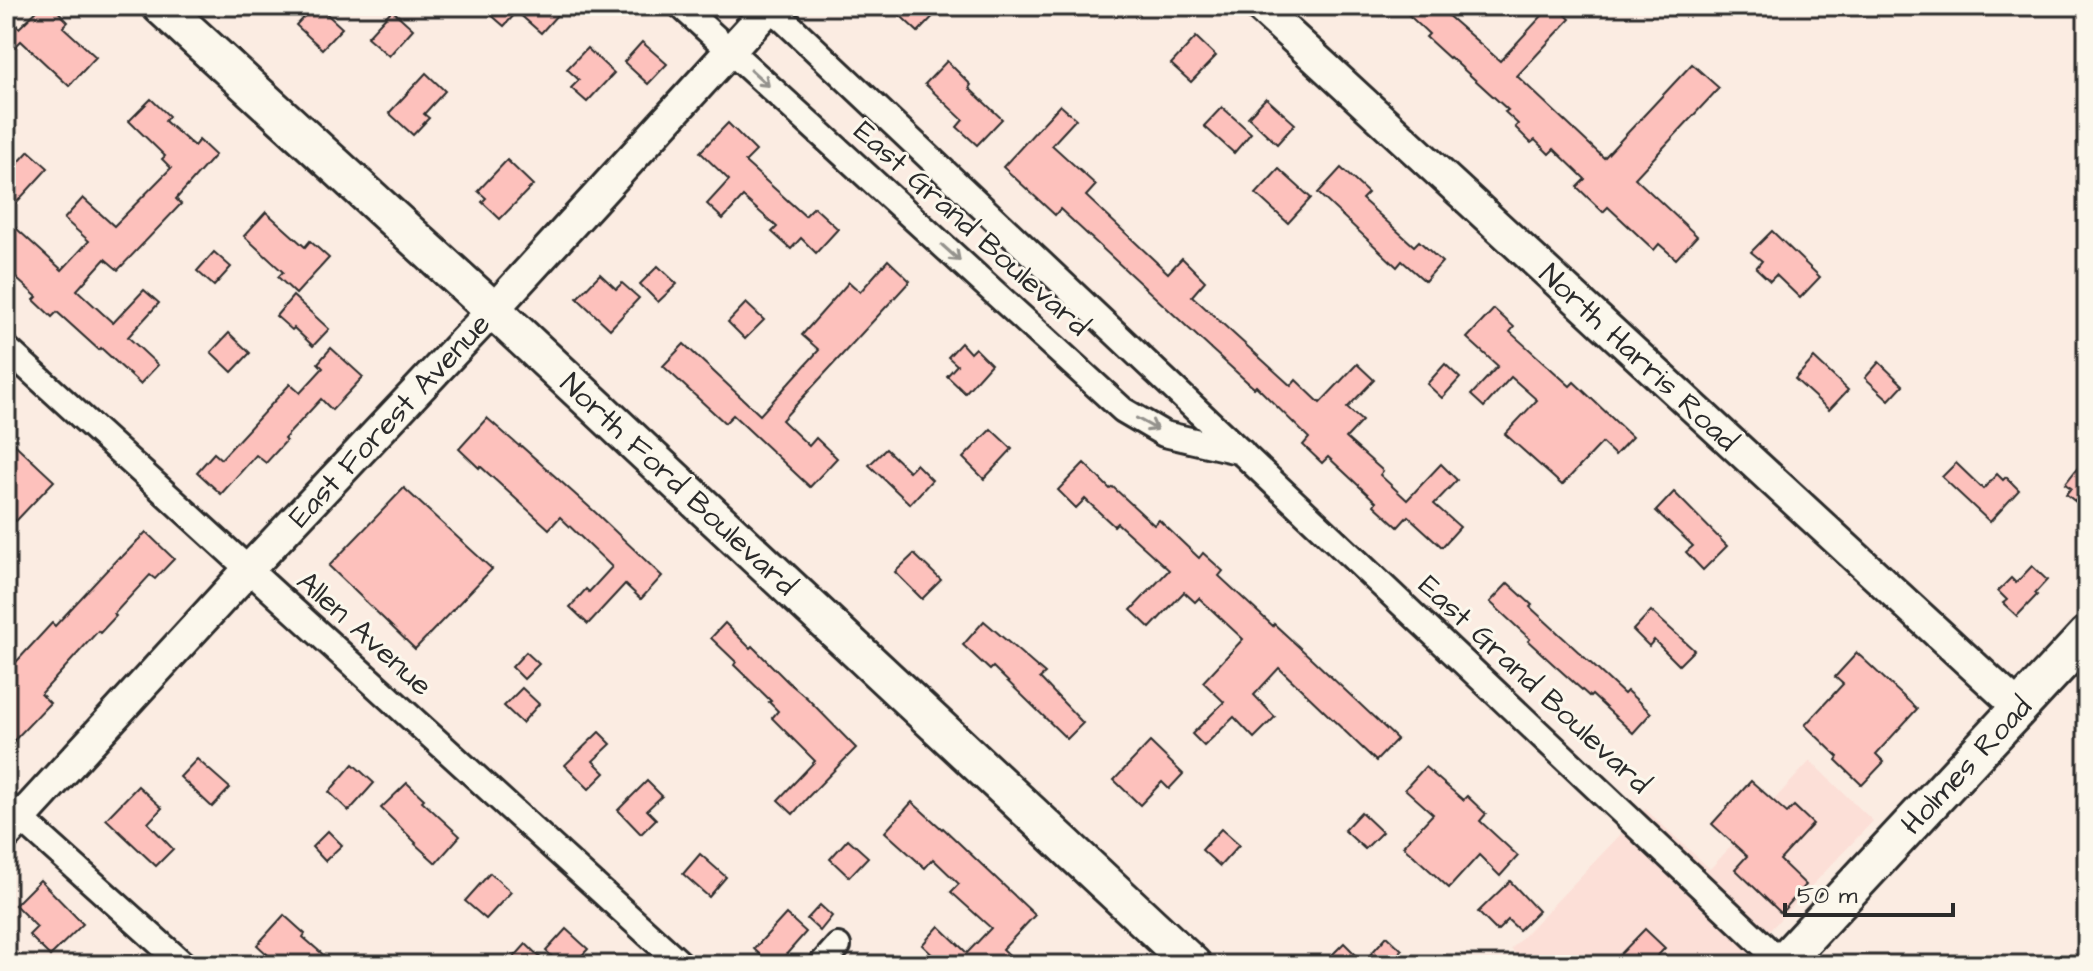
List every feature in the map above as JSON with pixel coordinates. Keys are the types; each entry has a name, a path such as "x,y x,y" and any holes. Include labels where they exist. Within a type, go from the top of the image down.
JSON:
{"main road":[{"name":"North Ford Boulevard","path":"161,6 493,310 1193,965"},
{"name":"Holmes Road","path":"1782,964 2087,635"}],"street":[{"name":"East Grand Boulevard","path":"681,6 1123,410 1164,434 1244,453"},
{"name":"East Forest Avenue","path":"11,819 493,310 770,6"},
{"name":"East Grand Boulevard","path":"770,6 1782,964"},
{"name":"North Harris Road","path":"1259,6 2019,708"},
{"name":"Allen Avenue","path":"6,348 682,965"},
{"path":"11,819 184,965"},
{"path":"821,965 838,946"}],"shaded area":[{"path":"1810,761 1873,821 1737,965 1527,965 1511,949 1645,809 1710,869"}],"building":[{"path":"42,6 53,6 68,22 63,27 96,57 69,86 21,41 6,56 6,15 19,28"},
{"path":"314,6 318,6 342,28 322,49 296,25"},
{"path":"481,6 547,6 557,15 541,33 517,12 504,26"},
{"path":"890,6 943,6 918,32"},
{"path":"1399,6 1437,6 1500,61 1551,6 1556,6 1570,19 1517,76 1604,158 1692,64 1719,88 1635,178 1697,236 1676,259 1659,244 1654,250 1608,207 1603,212 1577,187 1585,179 1554,149 1549,154 1535,140 1531,143 1515,127 1518,124 1505,112 1508,110 1426,37 1429,34"},
{"path":"392,10 413,29 389,56 367,37"},
{"path":"1196,37 1216,56 1191,82 1171,64"},
{"path":"642,42 667,64 648,84 624,62"},
{"path":"587,48 614,73 587,102 571,88 579,80 567,69"},
{"path":"947,61 971,85 969,88 1002,119 977,145 957,127 963,120 925,84"},
{"path":"426,73 445,91 424,114 429,118 413,135 389,113"},
{"path":"1266,98 1295,124 1277,144 1248,117"},
{"path":"151,99 169,116 165,121 194,146 199,140 215,155 176,199 181,204 118,270 105,259 77,290 113,323 144,290 159,303 128,337 158,365 140,384 57,312 52,317 34,300 37,297 6,269 6,219 62,270 89,241 64,219 83,198 114,226 171,168 162,159 165,156 129,121"},
{"path":"1060,105 1076,119 1052,145 1096,185 1086,196 1168,273 1182,258 1205,281 1192,296 1291,386 1296,380 1320,403 1357,364 1374,380 1347,408 1362,421 1346,438 1383,471 1380,475 1407,500 1441,464 1457,480 1434,504 1460,527 1442,547 1408,516 1398,527 1328,457 1322,463 1303,445 1309,438 1256,386 1254,388 1060,209 1055,215 1003,167"},
{"path":"1222,107 1251,133 1234,153 1204,126"},
{"path":"728,123 756,151 745,162 805,216 814,207 838,229 816,253 801,238 791,249 772,232 777,227 743,197 723,219 707,204 729,180 700,152"},
{"path":"29,151 48,168 6,214 6,176"},
{"path":"507,160 533,185 500,219 482,202 486,198 478,191"},
{"path":"1341,168 1368,193 1362,199 1414,246 1419,241 1442,262 1425,281 1402,261 1397,267 1318,193"},
{"path":"1279,169 1311,198 1288,223 1256,194"},
{"path":"266,212 305,247 310,241 329,258 296,294 278,277 283,272 244,236"},
{"path":"1772,231 1820,277 1800,298 1776,275 1770,281 1756,268 1762,261 1751,252"},
{"path":"214,252 231,267 214,286 197,271"},
{"path":"888,260 910,281 782,420 809,446 816,438 837,458 810,487 733,415 725,423 663,366 684,344 760,415 819,350 802,335 849,282 860,292"},
{"path":"658,266 677,284 658,302 640,284"},
{"path":"600,274 616,289 622,283 639,298 610,329 577,298"},
{"path":"293,296 329,329 313,346 276,316"},
{"path":"746,303 764,320 745,339 728,322"},
{"path":"1494,309 1514,327 1510,332 1570,386 1574,382 1632,437 1615,455 1602,443 1562,485 1505,434 1537,400 1511,377 1484,407 1471,395 1498,366 1467,338"},
{"path":"229,333 250,353 232,372 211,352"},
{"path":"961,343 970,353 975,348 991,364 965,393 947,376 957,365 948,357"},
{"path":"331,348 363,377 332,410 321,399 266,463 256,455 221,494 197,472 214,453 221,459 290,384 300,393 323,368 318,363"},
{"path":"1814,358 1848,390 1829,410 1795,379"},
{"path":"1879,362 1903,385 1889,400 1865,378"},
{"path":"1445,364 1460,378 1442,398 1427,384"},
{"path":"487,418 596,513 662,576 641,599 625,584 588,624 570,607 612,567 560,517 549,529 459,449"},
{"path":"991,429 1012,449 984,479 963,458"},
{"path":"6,436 54,481 16,521 6,512"},
{"path":"886,449 909,471 916,464 932,480 910,504 869,465"},
{"path":"2087,456 2087,511 2066,494 2071,488 2065,484"},
{"path":"1084,463 1154,525 1159,520 1199,558 1203,553 1223,571 1219,576 1397,739 1376,761 1279,668 1254,695 1275,717 1254,738 1234,717 1204,746 1192,734 1224,702 1203,682 1243,639 1199,598 1195,602 1184,592 1150,628 1131,610 1169,570 1085,499 1076,508 1058,490"},
{"path":"1956,463 1983,489 1997,474 2003,480 2006,477 2019,490 1990,522 1942,477"},
{"path":"404,488 492,569 415,649 329,566"},
{"path":"1674,492 1727,546 1703,570 1686,552 1693,546 1656,511"},
{"path":"146,532 174,559 155,579 150,575 114,614 116,616 100,633 98,631 41,694 50,703 6,749 6,673 52,623 55,626"},
{"path":"914,554 941,580 922,599 895,572"},
{"path":"2032,566 2047,580 2017,616 2003,603 2007,600 1998,591 2011,578 2016,583"},
{"path":"1508,583 1624,694 1627,691 1651,713 1633,733 1552,663 1490,602"},
{"path":"1651,611 1694,650 1679,665 1654,640 1649,646 1633,630"},
{"path":"984,621 1045,674 1040,678 1083,723 1067,739 993,667 990,670 963,645"},
{"path":"725,623 856,748 793,814 778,800 815,761 772,718 778,711 771,701 711,638"},
{"path":"526,652 539,664 524,679 512,667"},
{"path":"1857,653 1917,709 1876,754 1884,762 1862,785 1805,725 1843,684 1835,677"},
{"path":"522,688 539,704 522,723 504,706"},
{"path":"599,732 611,744 593,761 605,773 589,789 565,765"},
{"path":"1150,742 1183,774 1169,789 1162,782 1140,805 1114,780"},
{"path":"197,759 230,788 212,807 180,777"},
{"path":"353,764 374,783 349,811 329,792"},
{"path":"1425,767 1463,800 1467,796 1486,814 1480,821 1518,856 1500,876 1479,855 1449,888 1403,846 1433,814 1405,789"},
{"path":"647,781 662,796 647,810 656,819 641,834 618,810"},
{"path":"1751,781 1787,813 1794,806 1813,824 1780,860 1806,885 1781,913 1735,869 1747,856 1712,824"},
{"path":"407,783 460,836 436,863 381,808"},
{"path":"138,786 162,808 148,823 173,849 156,866 106,819"},
{"path":"912,802 1035,915 1003,949 1020,965 943,965 922,945 939,926 967,953 991,928 951,892 959,884 933,859 925,868 885,832"},
{"path":"1361,812 1382,832 1365,849 1344,830"},
{"path":"1221,829 1239,845 1220,866 1202,850"},
{"path":"328,831 342,845 325,861 312,847"},
{"path":"848,839 868,857 849,877 830,859"},
{"path":"700,854 726,877 709,897 683,874"},
{"path":"490,873 511,892 486,919 465,901"},
{"path":"40,880 83,924 50,956 29,935 37,927 15,905"},
{"path":"1510,881 1538,911 1519,930 1508,920 1497,931 1478,912"},
{"path":"820,905 832,916 820,931 807,919"},
{"path":"786,914 806,932 777,965 771,965 754,949"},
{"path":"284,915 305,934 303,937 335,965 279,965 257,945"},
{"path":"566,929 588,949 573,965 561,965 546,951"},
{"path":"1645,929 1665,948 1649,965 1610,965"},
{"path":"1387,936 1402,950 1388,965 1379,965 1369,956"},
{"path":"1344,943 1366,965 1322,965"},
{"path":"526,944 548,965 507,965"}]}
